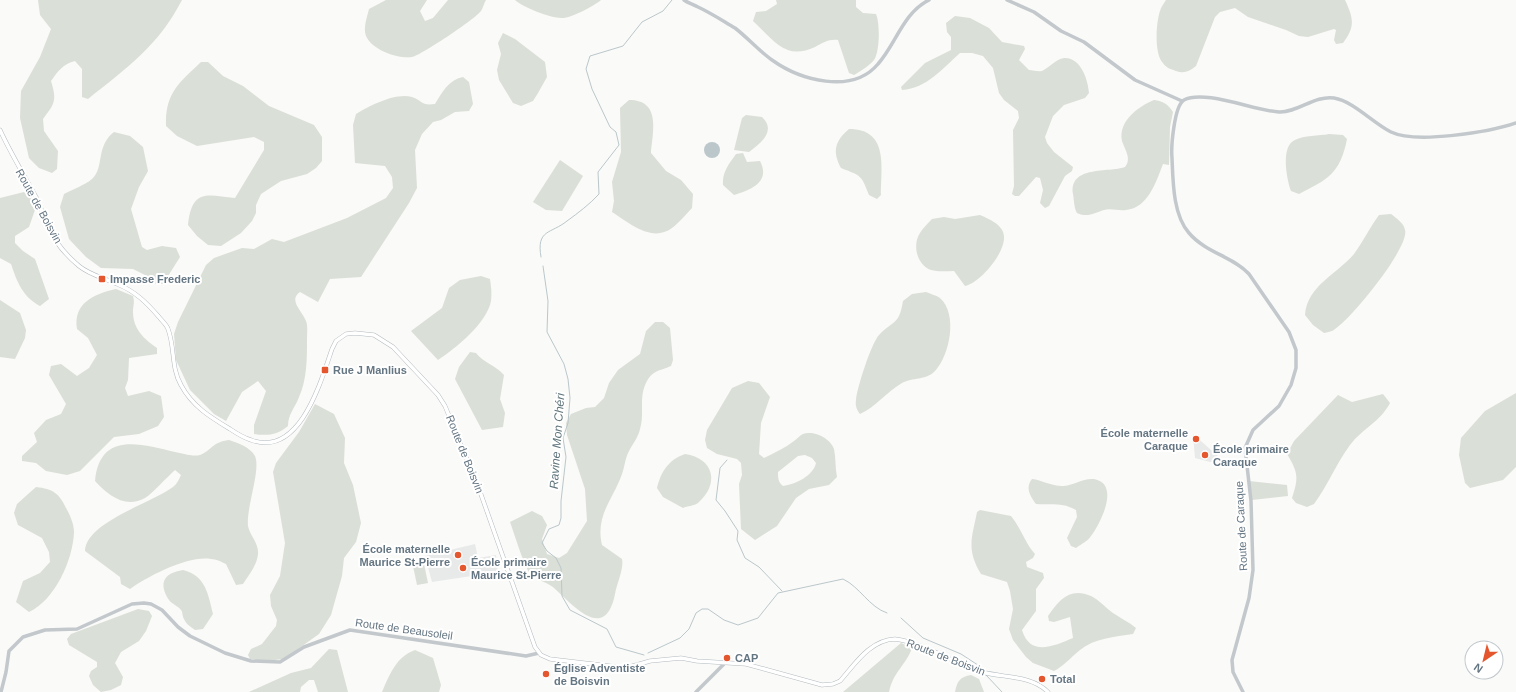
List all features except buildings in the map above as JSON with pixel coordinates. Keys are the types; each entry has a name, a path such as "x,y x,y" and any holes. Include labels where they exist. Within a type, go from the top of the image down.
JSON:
{"main road":[{"name":"Route de Boisvin","path":"0,130 19,169 36,198 49,229 62,248 79,266 91,274 131,290 151,307 168,329 175,368 180,384 192,403 212,418 237,433 252,441 268,442 281,439 292,430 303,418 312,404 332,349 336,340 340,337 355,333 374,335 393,347 428,384 445,406 478,486 531,635 539,653 550,659 618,667 628,667 650,661 681,658 698,661 726,662 755,665 822,685 833,684 840,681 873,646 888,639 895,639 983,672 1029,680 1042,686 1048,692"}],"street":[{"path":"684,0 736,29 771,59 782,66 808,77 836,83 857,79 878,65 915,9 929,0"},
{"path":"1008,0 1034,12 1061,30 1084,42 1135,80 1182,101 1198,98 1239,102 1279,112 1332,98 1350,105 1391,132 1405,136 1445,136 1480,131 1516,123"},
{"name":"Route de Caraque","path":"1182,101 1176,113 1172,156 1174,179 1181,220 1188,232 1205,247 1244,268 1289,332 1296,350 1296,368 1291,385 1279,406 1253,430 1245,448 1251,501 1253,570 1250,598 1232,660 1233,672 1243,692"},
{"name":"Route de Beausoleil","path":"1,692 9,651 23,636 45,630 77,629 132,604 144,603 151,604 162,610 178,627 190,636 225,653 251,661 280,662 312,643 350,630 526,656 539,653"},
{"path":"696,692 726,662"}],"shaded area":[{"path":"38,0 182,0 163,30 141,55 88,99 82,97 82,69 75,61 61,68 56,74 51,81 54,93 54,102 43,119 44,131 58,151 57,169 52,173 39,168 29,158 20,118 21,91 40,57 51,29 40,15"},
{"path":"386,0 427,0 420,11 425,21 433,18 448,0 486,0 481,11 459,29 417,55 412,57 400,57 386,52 374,45 369,41 365,33 366,19 369,9"},
{"path":"515,0 601,0 588,9 576,14 565,18 556,18 537,12"},
{"path":"776,0 856,0 856,7 863,13 876,14 879,30 876,56 874,60 854,75 849,73 838,40 828,41 805,51 796,52 781,46 753,21 756,12 766,11 777,4"},
{"path":"1166,0 1345,0 1350,12 1352,23 1350,32 1343,43 1336,44 1334,40 1336,30 1334,29 1308,37 1299,36 1248,17 1235,8 1220,12 1215,17 1196,66 1187,72 1179,72 1166,66 1160,59 1158,53 1157,38 1159,16 1160,10"},
{"path":"955,16 970,18 989,28 1002,42 1024,46 1025,49 1019,60 1029,70 1042,71 1058,60 1064,58 1075,61 1085,76 1089,93 1085,98 1064,105 1053,116 1045,137 1047,143 1054,152 1073,167 1072,171 1065,176 1049,206 1045,208 1040,203 1043,190 1040,178 1036,177 1019,196 1012,194 1014,186 1013,130 1019,118 1018,111 1004,100 999,93 993,68 983,56 972,53 960,53 927,82 919,86 902,90 901,87 925,63 951,50 951,37 947,32 946,23"},
{"path":"503,33 515,39 545,62 547,77 533,101 521,106 513,103 499,80 497,70 501,54 498,43"},
{"path":"201,62 208,62 223,76 243,86 269,106 314,125 322,137 322,161 316,168 307,174 281,181 261,194 256,205 256,213 252,221 241,233 221,246 208,245 197,236 188,225 193,205 197,199 202,196 209,195 235,198 264,150 264,142 254,137 197,146 177,136 166,126 166,115 171,97 186,76"},
{"path":"463,77 469,82 473,104 469,111 455,112 441,120 433,122 422,134 415,150 417,188 409,203 361,277 330,279 318,302 300,292 295,298 297,306 307,325 307,361 302,390 290,414 288,426 272,434 254,434 254,425 266,391 258,381 242,392 226,421 214,414 190,390 176,360 174,334 178,322 206,265 214,258 242,248 254,249 272,239 284,242 347,218 386,198 393,188 392,177 385,166 355,163 353,125 356,114 375,104 398,96 412,97 424,104 435,104 449,84"},
{"path":"629,100 639,101 646,105 651,111 653,118 653,135 651,153 666,171 681,180 693,194 692,208 675,226 664,232 657,233 641,230 612,212 614,201 612,182 621,152 620,108"},
{"path":"1154,100 1165,103 1173,112 1170,127 1169,165 1163,164 1154,186 1146,199 1134,208 1126,210 1106,209 1088,215 1077,213 1073,194 1073,185 1077,178 1083,174 1125,167 1128,158 1122,141 1123,127 1126,121 1136,110"},
{"path":"746,115 762,117 768,127 762,141 749,152 734,150 742,118"},
{"path":"849,129 862,131 871,135 877,142 880,152 882,173 881,195 877,199 869,195 860,177 841,168 838,162 836,147 844,133"},
{"path":"114,132 130,136 143,147 148,171 139,187 131,209 142,247 147,250 162,246 176,248 180,257 163,284 156,284 147,276 133,269 101,268 86,257 69,239 60,207 64,194 92,179 98,169 104,144"},
{"path":"1329,134 1343,135 1347,139 1341,160 1336,168 1318,184 1299,194 1291,191 1286,164 1287,149 1290,143 1303,137"},
{"path":"709,142 715,142 720,147 718,156 715,158 709,158 704,153 704,147"},
{"path":"743,153 747,162 760,161 763,168 763,174 761,180 753,188 734,195 723,185 723,180 726,168 736,154"},
{"path":"560,160 583,176 562,211 546,210 533,202"},
{"path":"24,192 33,198 36,207 29,227 15,236 15,243 23,251 35,259 49,299 40,306 25,294 11,264 0,258 0,198"},
{"path":"1391,214 1401,223 1405,230 1404,239 1398,251 1378,282 1353,312 1334,330 1324,333 1313,325 1305,315 1311,296 1324,281 1354,254 1379,215"},
{"path":"980,215 999,226 1002,229 1004,237 1003,244 996,259 978,279 965,286 954,271 934,271 922,264 917,254 916,243 924,227 932,219 944,217 955,219"},
{"path":"481,276 490,279 491,290 491,301 484,318 462,342 438,360 411,331 442,308 449,288 460,280"},
{"path":"116,289 133,296 133,318 135,324 140,333 157,348 157,354 129,358 128,380 125,388 128,396 149,391 161,396 164,417 158,426 139,434 114,437 80,471 67,475 46,471 36,463 22,461 22,456 37,442 34,433 46,420 61,414 66,404 49,375 51,366 61,364 77,376 89,368 97,355 88,338 77,329 78,312 87,301 93,297"},
{"path":"926,292 940,298 946,305 949,314 950,334 945,355 935,371 931,374 923,378 902,383 860,414 856,406 857,394 872,347 879,335 895,322 900,315 903,301 912,294"},
{"path":"0,300 20,313 26,330 25,338 15,359 0,357"},
{"path":"655,322 663,322 670,328 673,360 671,366 657,371 649,377 644,387 642,417 639,432 628,454 622,474 603,516 600,534 602,545 622,559 622,567 610,609 604,616 596,618 587,616 578,610 553,587 530,573 522,557 510,522 532,511 542,516 547,525 542,539 547,554 559,558 567,553 587,521 585,489 567,435 566,423 571,414 586,408 595,407 604,398 609,383 618,370 640,354 646,331"},
{"path":"470,352 476,353 504,375 500,399 505,413 503,427 482,430 455,379 459,367"},
{"path":"748,381 759,383 770,397 761,423 759,454 764,458 807,433 822,436 832,445 835,452 837,477 829,485 809,489 796,498 777,526 755,540 741,529 739,484 742,475 741,463 737,459 717,454 707,448 705,440 707,430 732,388","holes":["805,455 812,458 816,463 814,468 803,479 783,486 780,483 778,472 798,456"]},
{"path":"1516,393 1516,467 1503,480 1470,488 1465,483 1459,455 1461,438 1485,411"},
{"path":"1383,394 1390,403 1386,410 1350,445 1314,504 1307,507 1296,503 1292,498 1296,485 1296,475 1287,454 1294,441 1338,395 1352,402"},
{"path":"315,404 334,414 345,438 344,463 353,485 361,523 356,542 344,558 342,576 331,615 319,634 284,659 266,661 250,659 248,655 251,649 262,644 276,626 277,620 271,606 270,595 280,576 285,543 273,472 276,463 299,432"},
{"name":"École primaire Caraque","path":"1193,434 1219,457 1220,462 1210,462 1195,458"},
{"path":"229,440 236,442 250,450 255,456 256,462 255,480 249,509 248,526 256,543 258,554 254,566 243,584 236,585 226,564 215,560 202,559 180,563 147,578 130,589 121,584 120,577 85,551 88,541 96,531 122,514 173,487 181,475 175,470 145,498 131,502 124,501 117,499 105,491 95,481 98,465 105,454 113,448 136,444 194,456 204,453 223,441"},
{"path":"685,454 695,456 708,466 711,473 711,480 705,496 698,503 683,508 663,497 657,488 666,467 674,460"},
{"path":"1032,479 1060,486 1090,479 1102,482 1106,488 1106,505 1099,523 1090,538 1076,548 1071,546 1067,538 1077,517 1076,510 1071,507 1057,504 1036,504 1029,492 1029,486"},
{"path":"1249,481 1287,485 1288,496 1252,500"},
{"path":"36,487 47,489 58,495 70,517 74,532 70,555 61,578 47,598 29,612 16,602 23,581 40,573 50,562 49,552 42,538 18,525 14,513 17,504"},
{"path":"980,510 1011,516 1035,554 1033,558 1026,562 1027,567 1043,573 1044,578 1036,589 1036,611 1022,630 1031,644 1037,647 1051,646 1073,638 1070,617 1054,622 1049,621 1048,616 1061,600 1071,594 1077,593 1094,597 1113,613 1136,628 1133,634 1098,640 1080,650 1054,671 1033,663 1026,657 1013,640 1009,629 1013,609 1007,582 981,574 973,557 972,536 977,512"},
{"name":"École primaire Maurice St-Pierre","path":"475,544 478,558 496,555 498,572 432,582 425,556"},
{"path":"424,564 428,583 417,585 413,566"},
{"path":"183,570 197,577 205,587 213,614 203,629 195,630 186,622 183,618 182,611 169,600 164,589 167,576 176,571"},
{"path":"138,609 149,611 152,616 146,631 139,641 121,652 115,663 123,677 121,685 111,690 101,692 93,685 89,676 91,671 97,667 97,662 69,645 67,639 71,634"},
{"path":"901,643 912,648 893,679 889,692 843,692"},
{"path":"329,649 337,650 348,692 318,692 314,680 309,680 301,687 300,692 249,692 291,673 311,668"},
{"path":"415,650 433,658 441,685 439,692 382,692 394,667 403,657"},
{"path":"971,675 979,679 984,692 955,692 960,680"}],"waterway":[{"path":"541,257 541,241 546,233 575,215 599,194 598,172 619,145 616,132 610,127 592,89 586,69 590,56 623,46 642,22 663,11 672,0"},
{"name":"Ravine Mon Chéri","path":"543,266 548,301 547,332 564,364 568,379 570,398 568,423 563,438 566,457 561,501 561,518 559,525 549,529 542,543 547,551 556,558 561,568 562,596 570,610 607,629 616,647 644,655"},
{"path":"727,460 720,468 716,500 738,531 737,540 745,558 759,567 782,591"},
{"name":"Ravine Mon Chéri","path":"648,653 680,638 689,629 696,613 702,609 708,609 724,620 738,625 758,618 778,593 843,579 855,587 875,606 887,613"},
{"name":"Ravine Mon Chéri","path":"901,618 923,638 961,654 984,669 985,672"},
{"name":"Ravine Mon Chéri","path":"986,675 1002,692"}],"place":[{"name":"Impasse Frederic","path":"102,279"},
{"name":"Rue J Manlius","path":"325,370"},
{"name":"École maternelle Caraque","path":"1196,439"},
{"name":"École primaire Caraque","path":"1205,455"},
{"name":"École maternelle Maurice St-Pierre","path":"458,555"},
{"name":"École primaire Maurice St-Pierre","path":"463,568"},
{"name":"CAP","path":"727,658"},
{"name":"Église Adventiste de Boisvin","path":"546,674"},
{"name":"Total","path":"1042,679"}]}
